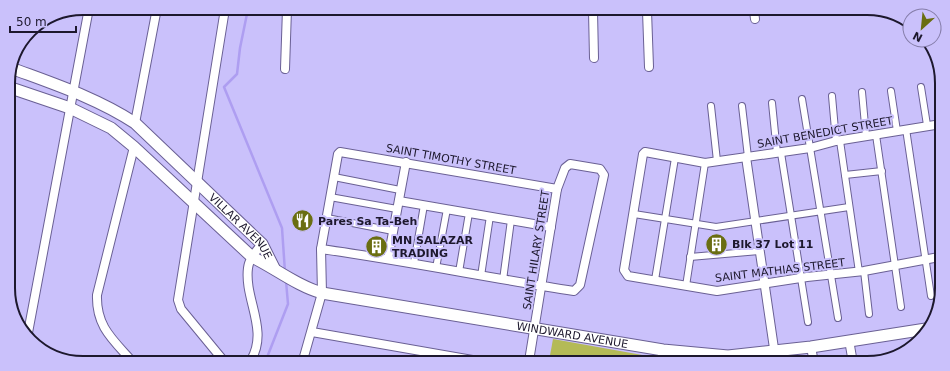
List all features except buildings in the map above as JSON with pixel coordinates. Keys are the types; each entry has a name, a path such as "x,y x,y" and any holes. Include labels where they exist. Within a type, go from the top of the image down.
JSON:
{"main road":[{"name":"VILLAR AVENUE","path":"16,70 75,91 120,113 135,123 262,244 274,268"},
{"name":"VILLAR AVENUE","path":"15,89 70,108 111,128 134,147 252,257 274,268"},
{"name":"WINDWARD AVENUE","path":"274,268 302,286 319,292 663,350 728,356"},
{"name":"WINDWARD AVENUE","path":"779,356 811,347 920,330"}],"street":[{"path":"29,330 70,108 75,91 88,15"},
{"path":"135,123 156,15"},
{"path":"220,356 179,305 224,15"},
{"path":"286,69 287,15"},
{"path":"593,15 594,58"},
{"path":"647,15 649,66"},
{"path":"921,87 927,125"},
{"path":"891,91 897,131"},
{"path":"862,92 866,136"},
{"path":"832,96 849,207 869,314"},
{"path":"802,99 838,318"},
{"path":"772,102 779,153 792,216 808,322"},
{"path":"711,106 717,161"},
{"path":"742,106 763,284 775,356"},
{"name":"SAINT BENEDICT STREET","path":"643,154 649,152 705,163 810,148 838,141 927,125 935,125"},
{"path":"906,129 931,296"},
{"path":"876,135 901,307"},
{"path":"127,356 100,322 97,301 134,147"},
{"name":"SAINT TIMOTHY STREET","path":"334,177 338,154 340,152 406,162 557,189"},
{"name":"SAINT MATHIAS STREET","path":"643,154 625,273 628,276 717,291 801,278 861,271 935,258"},
{"path":"655,280 676,158"},
{"path":"388,259 406,162"},
{"path":"686,286 705,163"},
{"name":"SAINT HILARY STREET","path":"530,356 557,189 565,168 570,164 600,169 604,175 580,285 574,292 542,286"},
{"path":"845,175 882,171"},
{"path":"304,356 312,332 319,292 321,249 334,177 400,190"},
{"path":"330,197 398,205 424,205 551,227"},
{"path":"414,263 424,205"},
{"path":"634,214 716,227 849,207"},
{"path":"436,268 447,209"},
{"path":"459,272 469,213"},
{"path":"481,276 490,216"},
{"path":"327,218 393,231"},
{"path":"503,280 511,220"},
{"path":"252,356 258,337 249,284 248,268 252,257 262,244"},
{"path":"321,249 414,263 542,286"},
{"path":"690,257 759,251"},
{"path":"312,332 449,356"},
{"path":"849,340 851,356"},
{"path":"811,347 813,356"},
{"path":"662,356 663,350"}],"green space":[{"path":"553,339 648,356 550,356"}],"waterway":[{"path":"247,15 240,48 237,74 224,87 282,228 285,272"},
{"path":"268,356 288,304 286,281"}],"place":[{"name":"Pares Sa Ta-Beh","path":"302,221"},
{"name":"Blk 37 Lot 11","path":"716,244"},
{"name":"MN SALAZAR TRADING","path":"376,246"}]}
